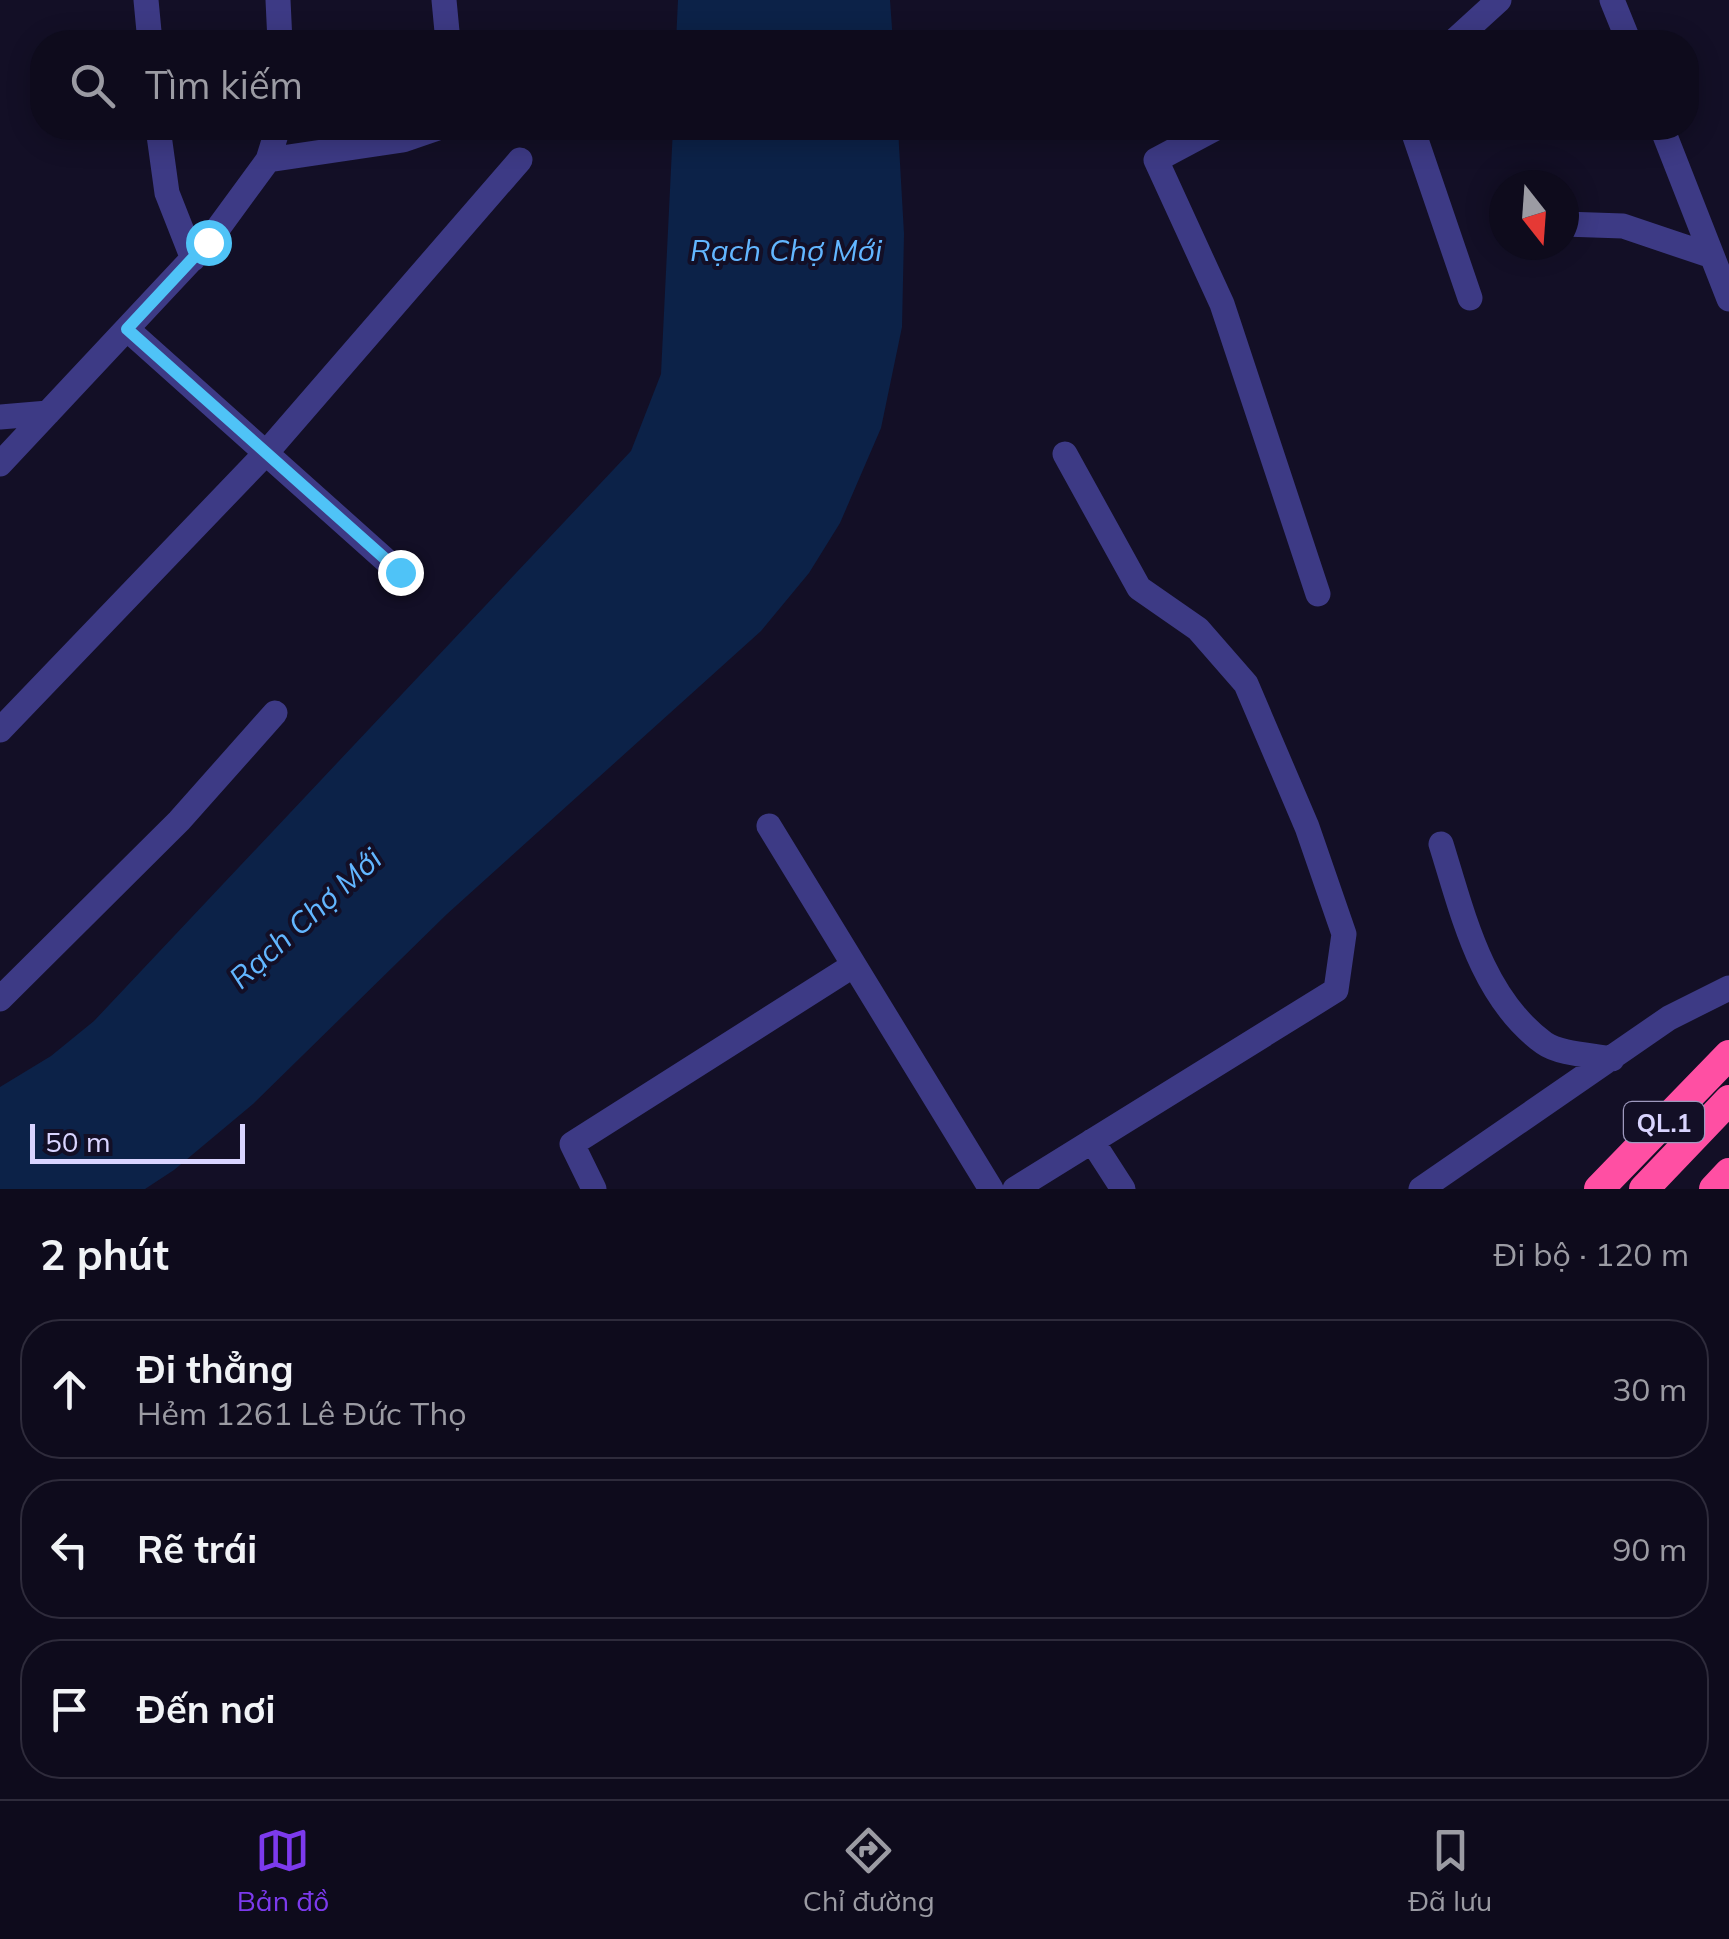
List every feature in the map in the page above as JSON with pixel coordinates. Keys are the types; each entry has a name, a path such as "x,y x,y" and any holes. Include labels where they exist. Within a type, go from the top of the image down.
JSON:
{"highway":[{"name":"QL.1","path":"1598,1189 1729,1054"},
{"name":"QL.1","path":"1644,1189 1729,1100"},
{"name":"QL.1","path":"1714,1189 1729,1174"}],"street":[{"path":"146,0 149,30"},
{"path":"278,0 279,30"},
{"path":"444,0 447,30"},
{"path":"1466,30 1499,0"},
{"path":"1612,0 1624,30"},
{"path":"160,140 167,193 193,259"},
{"path":"0,464 193,259 268,160 274,140"},
{"path":"268,160 403,140"},
{"path":"1194,140 1156,160 1222,304 1318,594"},
{"path":"1416,140 1470,298"},
{"path":"1667,140 1729,300"},
{"path":"0,730 266,453 520,160"},
{"path":"1579,225 1623,226 1712,256"},
{"path":"127,329 400,572"},
{"path":"0,417 48,413"},
{"path":"1015,1189 1336,990 1344,934 1308,828 1246,684 1198,628 1139,588 1065,454"},
{"path":"0,998 179,821 274,713"},
{"path":"769,826 991,1189"},
{"path":"1441,844 1479,963 1524,1023 1546,1045 1612,1059"},
{"path":"594,1189 578,1165 572,1144 854,964"},
{"path":"1421,1189 1669,1018 1729,988"},
{"path":"1092,1141 1123,1189"}],"water":[{"path":"678,0 890,0 892,30 677,30"},
{"name":"Rạch Chợ Mới","path":"672,140 899,140 904,234 902,327 881,428 840,523 809,573 761,631 447,914 253,1104 174,1170 145,1189 0,1189 0,1087 51,1056 94,1021 631,451 661,374"}],"route":[{"path":"208,242 127,329 400,572"}]}
